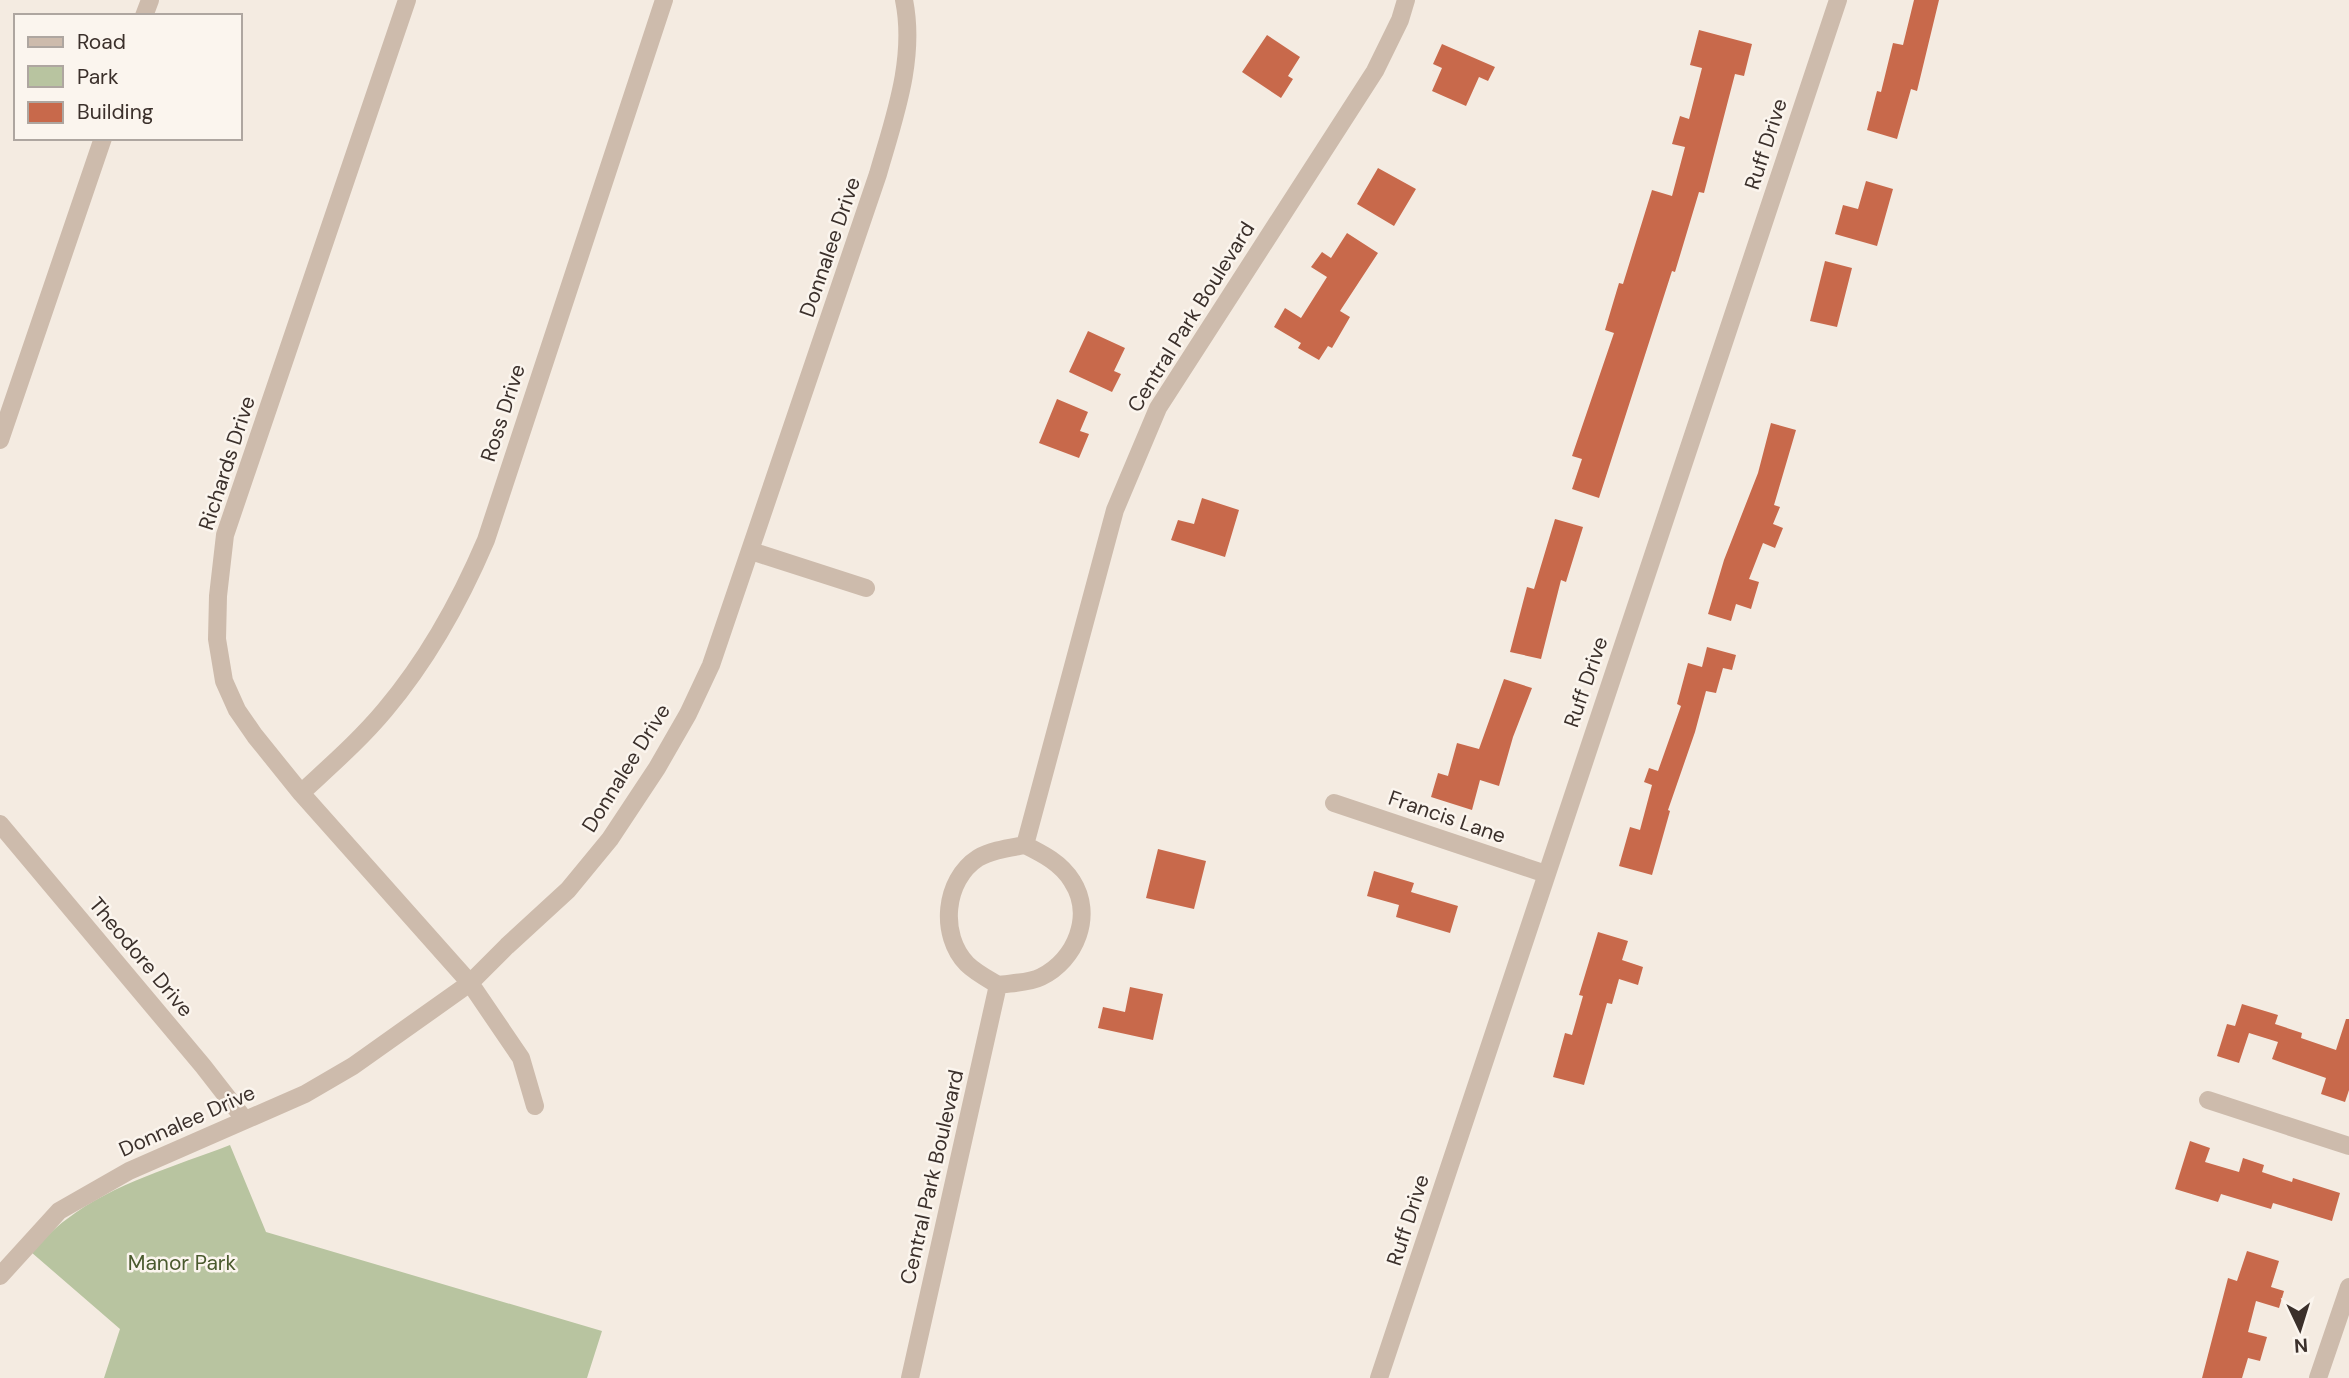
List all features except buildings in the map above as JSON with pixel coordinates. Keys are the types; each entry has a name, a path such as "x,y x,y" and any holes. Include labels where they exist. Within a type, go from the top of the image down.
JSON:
{"street":[{"name":"Richards Drive","path":"407,0 225,535 218,596 217,639 224,681 237,710 255,737 301,793 470,983 521,1058 535,1106"},
{"name":"Ross Drive","path":"301,793 384,711 419,667 466,586 486,540 664,0"},
{"name":"Donnalee Drive","path":"0,1276 59,1211 129,1171 305,1094 353,1066 470,983 568,890 610,839 657,768 688,713 711,665 751,551 896,113 909,34 904,0"},
{"name":"Central Park Boulevard","path":"1025,845 1115,510 1158,408 1375,71 1400,20 1406,0"},
{"name":"Ruff Drive","path":"1379,1378 1838,0"},
{"path":"0,440 102,140"},
{"path":"751,551 866,588"},
{"name":"Francis Lane","path":"1334,803 1545,874"},
{"name":"Theodore Drive","path":"0,824 204,1066 245,1120"},
{"path":"1025,845 1052,858 1072,881 1082,918 1077,941 1055,969 1038,978 998,985 966,963 948,933 951,893 963,870 979,857 1001,849 1025,845"},
{"name":"Central Park Boulevard","path":"910,1378 998,985"},
{"path":"2208,1100 2349,1146"},
{"path":"2318,1378 2349,1287"}],"green space":[{"name":"Manor Park","path":"230,1145 266,1232 602,1331 587,1378 104,1378 120,1329 31,1252 62,1223 105,1195 146,1176"}]}
